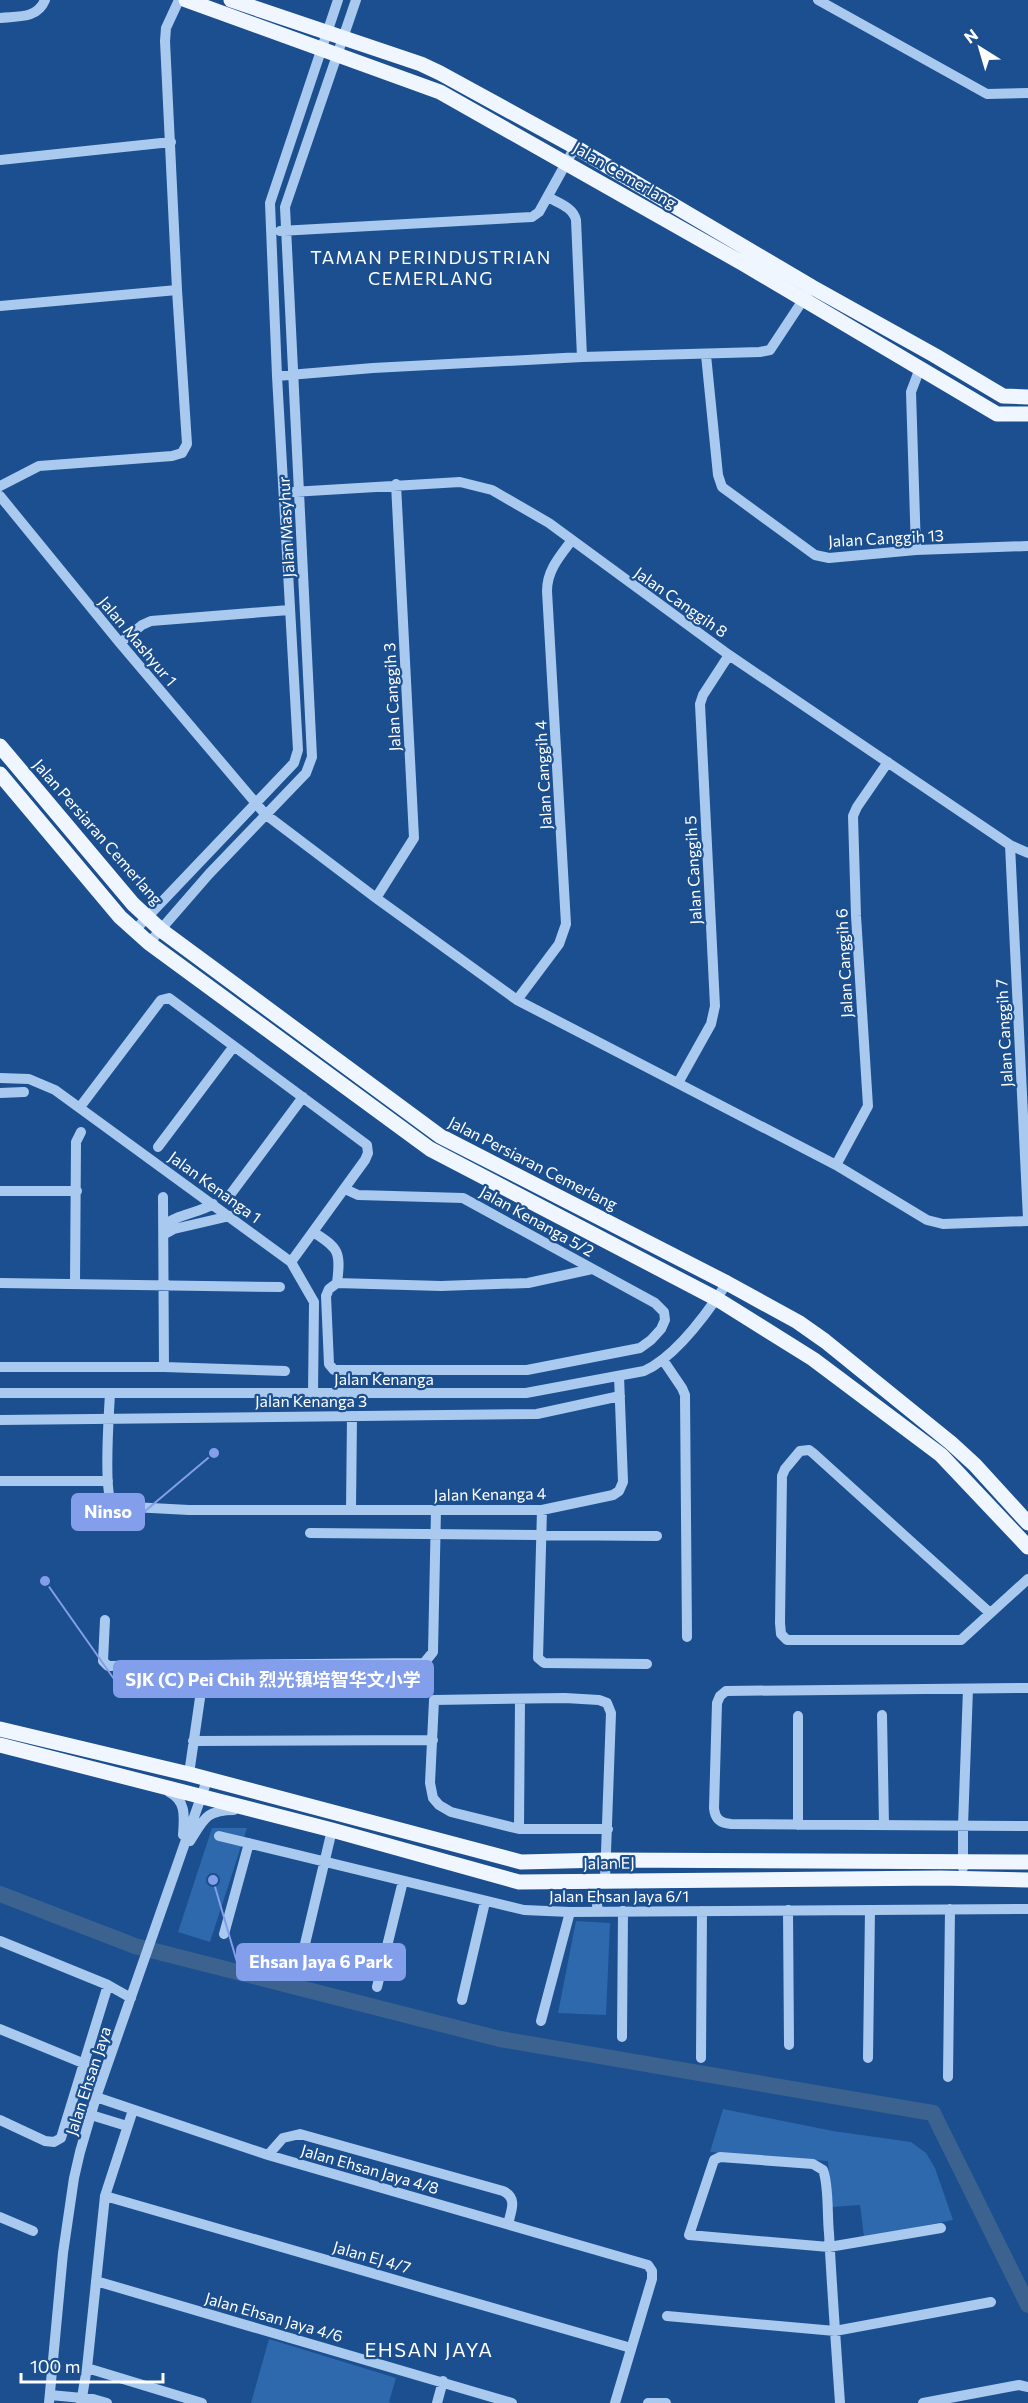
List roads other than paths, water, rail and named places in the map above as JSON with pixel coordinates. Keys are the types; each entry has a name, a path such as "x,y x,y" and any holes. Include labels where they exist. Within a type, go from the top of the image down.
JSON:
{"main road":[{"name":"Jalan Cemerlang","path":"186,0 440,92 808,294 934,355 1003,396 1028,397"},
{"name":"Jalan Cemerlang","path":"231,0 421,64 440,73 574,147 808,294 920,368 997,414 1028,414"},
{"name":"Jalan Persiaran Cemerlang","path":"0,746 133,904 161,930 440,1136 727,1283 798,1322 825,1341 975,1465 1028,1523"},
{"name":"Jalan Persiaran Cemerlang","path":"0,774 120,917 149,943 430,1149 717,1299 813,1359 941,1455 1028,1547"},
{"name":"Jalan EJ","path":"0,1729 189,1774 521,1862 606,1860 1028,1862"},
{"name":"Jalan EJ","path":"0,1745 332,1830 508,1880 527,1883 1028,1880"}],"street":[{"path":"0,18 38,12 45,0"},
{"path":"0,486 39,466 172,456 182,453 187,444 165,41 166,28 179,0"},
{"name":"Jalan Masyhur","path":"135,930 294,763 298,750 277,376 270,203 338,0"},
{"name":"Jalan Masyhur","path":"149,943 265,814 306,773 312,758 285,207 356,0"},
{"path":"818,0 987,94 1028,93"},
{"path":"0,160 171,142"},
{"path":"270,231 532,217 539,212 548,197 574,147"},
{"path":"548,197 570,209 576,220 582,357"},
{"path":"0,306 177,290"},
{"path":"277,376 373,368 582,357 706,355 770,350 808,294"},
{"name":"Jalan Canggih 13","path":"706,355 718,475 722,487 815,555 829,558 916,550 1028,546"},
{"path":"916,550 911,392 920,368"},
{"name":"Jalan Canggih 8","path":"283,493 396,484 460,482 484,487 549,523 729,655 1010,845 1028,853"},
{"name":"Jalan Canggih 3","path":"376,898 414,838 396,484"},
{"name":"Jalan Mashyur 1","path":"0,496 120,643 265,814 517,1000 836,1165 931,1222 943,1224 1028,1220"},
{"name":"Jalan Canggih 4","path":"517,1000 559,944 566,924 547,587 555,563 572,540"},
{"path":"120,643 142,625 151,621 289,610"},
{"name":"Jalan Canggih 5","path":"678,1083 711,1024 715,1006 700,704 703,695 729,655"},
{"name":"Jalan Canggih 6","path":"836,1165 865,1115 867,1106 856,916 853,816 888,762"},
{"name":"Jalan Canggih 7","path":"1010,845 1028,1220"},
{"path":"80,1107 164,998 171,1000 362,1139 368,1149 367,1157 291,1262"},
{"path":"158,1148 234,1046"},
{"name":"Jalan Kenanga 1","path":"0,1078 29,1079 43,1083 80,1107 291,1262 314,1302 313,1394"},
{"path":"0,1093 24,1092"},
{"path":"227,1199 303,1097"},
{"path":"75,1283 76,1142 81,1132"},
{"name":"Jalan Kenanga 5/2","path":"337,1283 329,1289 327,1296 329,1365 334,1370 527,1370 632,1351 646,1344 657,1334 664,1324 665,1316 655,1303 462,1198 358,1195 345,1189"},
{"path":"0,1191 77,1191"},
{"path":"163,1197 165,1229 162,1284 164,1367"},
{"path":"165,1229 170,1220 197,1212 213,1204"},
{"path":"165,1229 230,1216"},
{"path":"313,1232 331,1243 338,1253 337,1283 441,1286 528,1283 592,1269"},
{"path":"0,1283 279,1287"},
{"name":"Jalan Kenanga","path":"0,1393 526,1394 644,1371 663,1360 717,1299 727,1283"},
{"path":"663,1360 685,1395 687,1637"},
{"path":"0,1367 164,1367 285,1371"},
{"name":"Jalan Kenanga 4","path":"110,1393 108,1481 110,1503 118,1507 542,1510 613,1495 621,1488 623,1482 619,1376"},
{"path":"351,1510 354,1416 357,1394"},
{"name":"Jalan Kenanga 3","path":"0,1420 537,1414 620,1396"},
{"path":"990,1613 809,1450 801,1451 785,1469 782,1476 780,1623 784,1637 792,1640 960,1640 1028,1579"},
{"path":"0,1481 108,1481"},
{"path":"105,1620 103,1661 108,1666 424,1663 433,1652 436,1510"},
{"path":"542,1510 538,1659 544,1663 648,1664"},
{"path":"310,1533 657,1536"},
{"path":"1028,1688 734,1690 722,1693 717,1703 714,1808 717,1819 726,1824 1028,1826"},
{"path":"964,1879 963,1826 968,1689"},
{"path":"189,1774 200,1698"},
{"path":"519,1828 520,1699"},
{"path":"598,1912 608,1829 611,1717 609,1706 600,1700 434,1700 430,1790 439,1805 451,1812 519,1828 608,1829"},
{"path":"882,1715 884,1825"},
{"path":"798,1716 798,1825"},
{"path":"193,1741 433,1740"},
{"name":"Jalan Ehsan Jaya","path":"50,2399 74,2178 96,2097 207,1780"},
{"path":"153,1784 176,1795 183,1805 181,1853"},
{"path":"181,1853 210,1813 217,1810 246,1809"},
{"path":"305,1944 332,1830"},
{"name":"Jalan Ehsan Jaya 6/1","path":"219,1836 524,1910 598,1912 1028,1909"},
{"path":"224,1934 249,1843"},
{"path":"377,1987 403,1881"},
{"path":"462,2000 484,1902"},
{"path":"948,2077 950,1909"},
{"path":"788,1910 789,2044"},
{"path":"868,2058 870,1910"},
{"path":"622,2037 623,1911"},
{"path":"701,2058 702,1911"},
{"path":"541,2021 570,1912"},
{"path":"0,1941 108,1985 131,1998"},
{"path":"0,2120 50,2142 58,2140 63,2134 108,1985"},
{"path":"0,2029 85,2064"},
{"name":"Jalan Ehsan Jaya 4/8","path":"96,2097 268,2155 648,2265 653,2276 631,2348"},
{"path":"81,2400 87,2368 105,2196 133,2110"},
{"path":"91,2115 128,2126"},
{"path":"268,2155 283,2138 300,2134 503,2191 510,2195 513,2202 508,2224"},
{"path":"840,2403 830,2247 825,2176 820,2167 813,2164 720,2157 713,2162 689,2235 830,2247 941,2228"},
{"name":"Jalan EJ 4/7","path":"105,2196 631,2348"},
{"path":"0,2217 33,2231"},
{"name":"Jalan Ehsan Jaya 4/6","path":"96,2281 512,2403"},
{"path":"667,2316 835,2331 991,2302"},
{"path":"615,2403 631,2348"},
{"path":"87,2368 202,2403"},
{"path":"437,2403 443,2382"},
{"path":"923,2403 1019,2385 1027,2387"},
{"path":"50,2399 107,2403"},
{"path":"651,2402 666,2403"}],"waterway":[{"path":"0,1894 135,1946 500,2039 933,2113 1028,2305"}],"place":[{"name":"Ninso","path":"214,1453"},
{"name":"SJK (C) Pei Chih 烈光镇培智华文小学","path":"45,1581"},
{"name":"Ehsan Jaya 6 Park","path":"213,1880"}],"district":[{"name":"TAMAN PERINDUSTRIAN CEMERLANG","path":"431,268"},
{"name":"EHSAN JAYA","path":"429,2350"}]}
